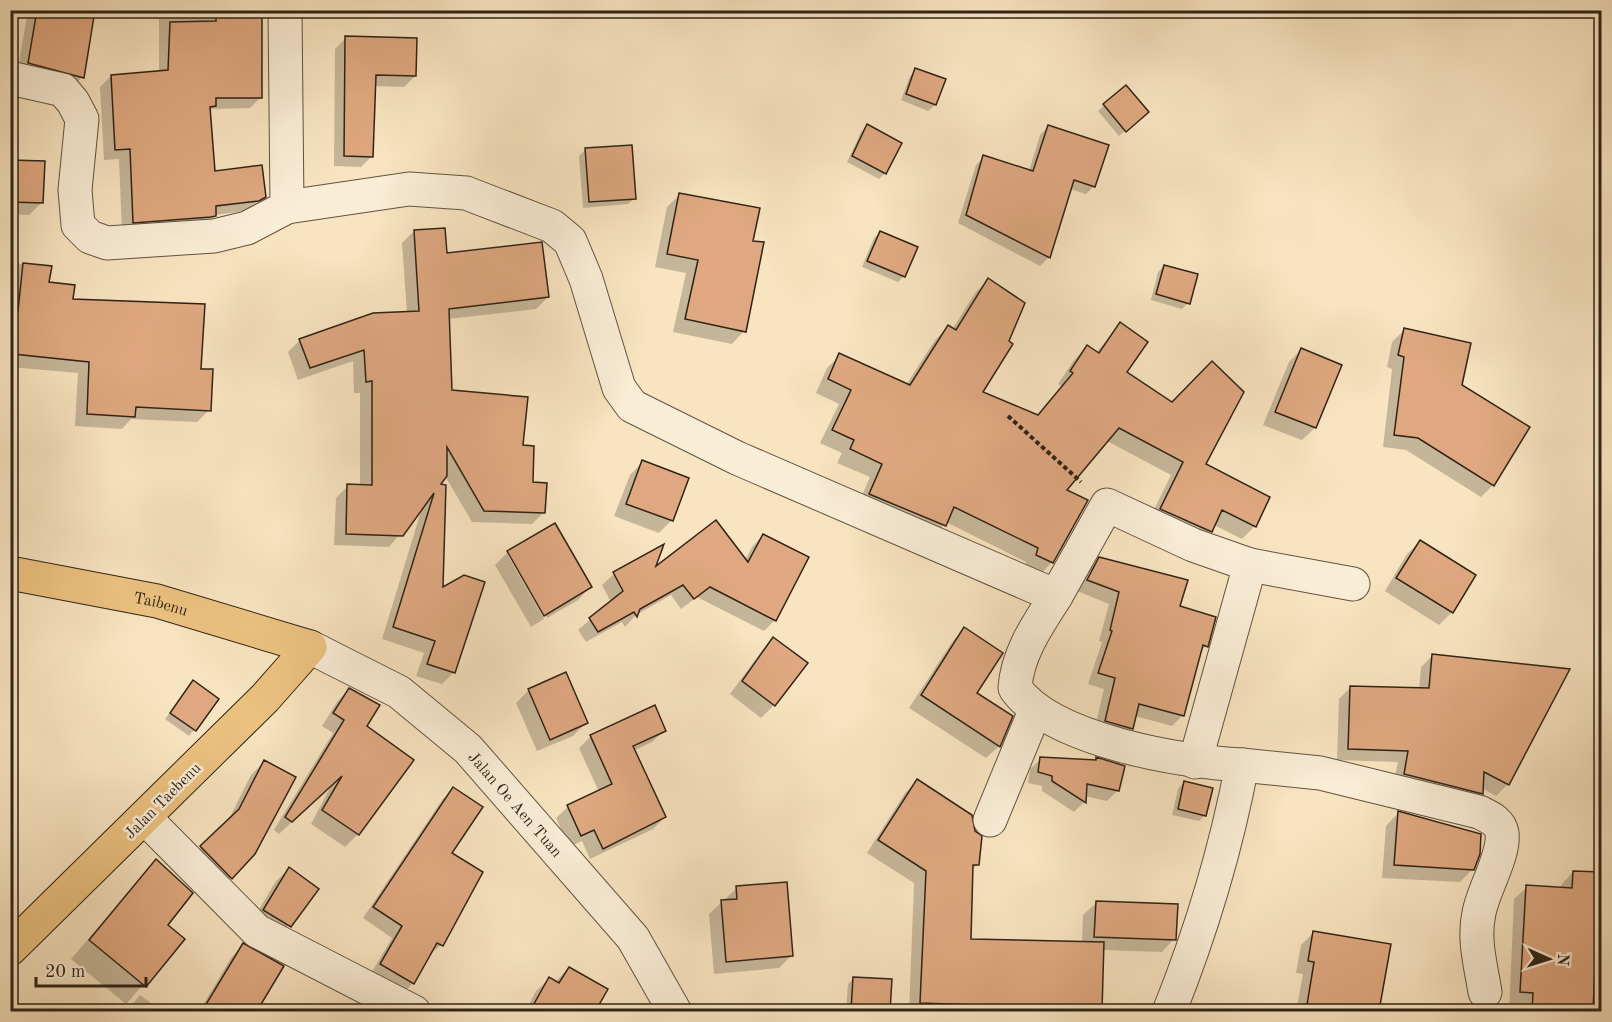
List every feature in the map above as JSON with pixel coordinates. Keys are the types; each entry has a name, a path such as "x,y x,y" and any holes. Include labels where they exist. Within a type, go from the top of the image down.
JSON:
{"main road":[{"name":"Taibenu","path":"10,573 157,601 310,647"},
{"name":"Jalan Taebenu","path":"10,949 265,698 310,647"}],"street":[{"path":"285,10 287,207"},
{"path":"10,78 63,90 78,110 82,119 75,190 78,225 90,237 107,243 214,236 247,228 287,207 409,189 466,193 552,226 570,241 586,279 619,388 625,400 632,406 737,458 1056,596"},
{"path":"1353,584 1250,565 1193,545 1107,506 1025,647 1016,674 1015,688 1035,711 1114,745 1195,762 1320,773 1479,812 1494,819 1502,830 1502,845 1483,894 1478,916 1477,940 1485,992"},
{"path":"1195,762 1250,565"},
{"name":"Jalan Oe Aen Tuan","path":"310,647 399,692 468,749 633,938 675,1011"},
{"path":"990,820 1035,711"},
{"path":"1170,1011 1190,958 1230,827 1242,765"},
{"path":"145,818 257,931 414,1011"}],"path":[{"path":"1008,416 1107,506"}],"building":[{"path":"37,10 95,10 84,78 28,63"},
{"path":"226,10 262,10 262,98 216,98 216,106 210,107 215,171 262,165 266,197 259,201 216,206 216,216 211,217 133,223 130,149 115,150 111,75 168,70 170,22 216,21 216,13 226,13"},
{"path":"345,36 417,38 416,76 376,75 373,157 344,156"},
{"path":"915,68 946,79 936,105 906,94"},
{"path":"1126,85 1149,112 1126,132 1103,104"},
{"path":"867,124 902,143 886,174 852,156"},
{"path":"1048,125 1109,145 1095,187 1074,180 1050,258 966,215 983,155 1033,171"},
{"path":"632,145 636,199 589,202 585,148"},
{"path":"10,160 45,161 43,203 10,202"},
{"path":"679,193 760,208 753,241 764,242 746,332 685,319 698,260 667,254"},
{"path":"445,228 447,253 542,242 549,297 449,309 452,390 528,397 523,445 534,446 533,482 547,483 545,513 484,511 447,447 447,476 441,484 446,485 443,587 464,575 485,582 455,673 427,664 435,641 393,627 434,493 403,536 346,534 347,484 372,485 372,381 366,382 364,350 310,368 299,339 373,313 419,311 414,230"},
{"path":"880,231 918,247 905,277 867,261"},
{"path":"23,263 52,266 49,282 75,285 73,299 205,304 201,369 213,369 211,411 136,407 135,417 87,414 89,362 13,354 13,347 10,347 10,310 18,311"},
{"path":"1164,265 1198,274 1190,304 1156,294"},
{"path":"988,278 1025,303 1009,341 1013,344 983,392 1038,415 1073,373 1070,371 1087,345 1099,353 1120,322 1148,342 1127,372 1172,402 1212,361 1244,392 1206,464 1270,497 1256,527 1222,510 1212,532 1160,509 1183,462 1119,428 1067,490 1088,500 1053,563 1036,555 1038,548 954,507 946,526 869,494 882,464 850,449 854,440 832,430 851,390 828,379 839,353 910,385 948,325 956,330"},
{"path":"1404,328 1471,343 1462,385 1530,427 1494,486 1418,438 1394,435 1404,357 1398,355"},
{"path":"1301,348 1342,365 1316,428 1275,412"},
{"path":"642,460 689,478 673,521 626,504"},
{"path":"716,520 748,562 763,534 809,557 776,621 710,587 694,599 683,585 640,609 637,617 634,612 598,632 589,618 623,591 613,572 664,544 656,566"},
{"path":"555,523 592,587 544,616 507,551"},
{"path":"1420,540 1476,575 1453,613 1396,578"},
{"path":"1099,557 1188,580 1180,606 1216,617 1208,647 1203,645 1184,716 1139,704 1133,729 1105,721 1115,678 1098,673 1112,631 1110,630 1119,592 1087,580"},
{"path":"964,627 1003,653 977,693 1013,716 1000,747 921,695"},
{"path":"773,637 808,663 775,706 742,681"},
{"path":"1432,654 1570,669 1509,785 1484,772 1483,794 1404,774 1408,751 1348,749 1350,686 1429,688"},
{"path":"566,672 588,723 550,740 528,689"},
{"path":"193,680 219,699 196,731 170,713"},
{"path":"349,688 380,705 367,726 414,760 359,835 322,810 342,776 292,822 285,817 344,720 333,713"},
{"path":"655,705 666,731 633,746 666,817 603,849 594,830 581,836 567,805 612,784 590,735"},
{"path":"1040,757 1096,760 1096,757 1125,766 1119,791 1087,784 1086,803 1052,781 1052,776 1038,772"},
{"path":"264,760 296,777 255,854 232,879 200,846 239,809"},
{"path":"917,779 972,815 975,831 982,836 979,865 973,865 971,939 1104,942 1102,1011 1005,1011 1006,1006 920,1003 926,871 878,840"},
{"path":"1184,781 1213,788 1206,816 1178,809"},
{"path":"453,787 483,807 452,853 483,872 443,946 437,943 414,984 380,964 402,926 373,907"},
{"path":"1398,811 1481,834 1480,854 1474,870 1394,865"},
{"path":"156,859 193,893 168,925 185,939 146,987 89,940"},
{"path":"289,867 319,889 291,927 263,910"},
{"path":"1573,871 1602,872 1602,946 1596,946 1593,1011 1532,1011 1533,993 1520,992 1526,885 1572,888"},
{"path":"787,882 793,956 726,962 721,900 737,899 736,886"},
{"path":"1096,901 1178,904 1176,940 1094,937"},
{"path":"1313,931 1391,944 1379,1011 1306,1011 1314,962 1308,961"},
{"path":"243,943 284,966 257,1011 202,1011"},
{"path":"569,967 608,989 599,1005 610,1011 530,1011 549,977 559,983"},
{"path":"853,977 892,979 890,1011 851,1011"}]}
